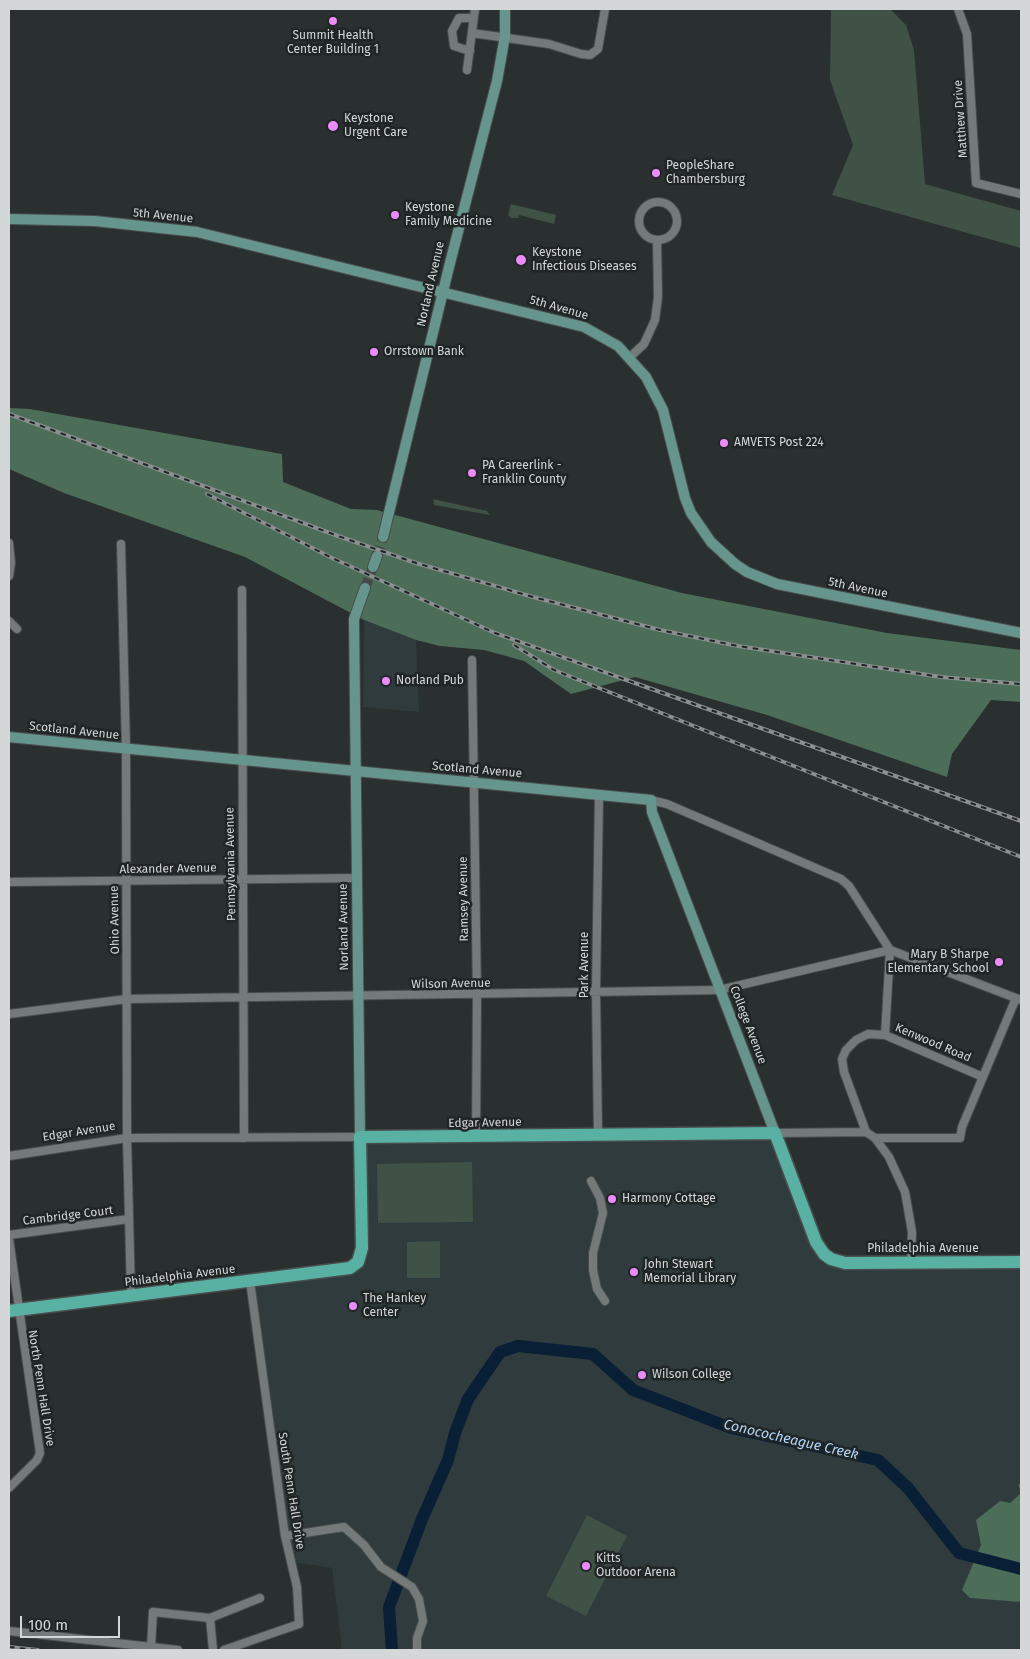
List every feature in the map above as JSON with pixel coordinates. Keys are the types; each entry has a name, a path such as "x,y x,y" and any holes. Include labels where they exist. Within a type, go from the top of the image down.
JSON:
{"main road":[{"name":"Edgar Avenue","path":"360,1138 775,1133"},
{"name":"College Avenue","path":"775,1133 816,1242 827,1257"},
{"name":"Norland Avenue","path":"354,1266 360,1258 362,1248 360,1138"},
{"name":"Philadelphia Avenue","path":"827,1257 845,1263 1021,1262"},
{"name":"Philadelphia Avenue","path":"13,1311 337,1271 354,1266"}],"street":[{"path":"467,70 475,9"},
{"name":"Norland Avenue","path":"384,537 497,81 505,36 505,9"},
{"path":"472,33 505,36 549,44 590,55 598,50 604,9"},
{"name":"Matthew Drive","path":"958,9 967,34 976,183 1021,194"},
{"path":"470,51 454,46 452,31 459,18 474,18"},
{"path":"659,202 671,207 678,220 673,234 657,241 646,237 639,221 643,210 653,203 659,202"},
{"name":"5th Avenue","path":"9,218 95,221 197,232 578,324 606,338 630,357 646,376 659,400 690,513 710,542 735,564 747,572 777,584 1021,633"},
{"path":"630,357 644,344 655,320 658,297 657,241"},
{"path":"9,543 11,563 9,576"},
{"name":"Ohio Avenue","path":"121,544 126,749 127,1138 131,1295"},
{"path":"373,567 377,556"},
{"name":"Norland Avenue","path":"360,1138 354,619 365,588"},
{"name":"Pennsylvania Avenue","path":"242,590 241,759 244,1138"},
{"path":"9,621 17,629"},
{"name":"Ramsey Avenue","path":"472,660 472,782 477,995 476,1136"},
{"name":"Scotland Avenue","path":"9,737 599,794 651,800 668,804 841,879 849,886 890,950"},
{"name":"Park Avenue","path":"598,1135 596,991 599,794"},
{"name":"College Avenue","path":"651,800 652,812 775,1133"},
{"name":"Alexander Avenue","path":"9,882 358,878"},
{"path":"875,1138 960,1138 962,1127 1018,999 890,950 884,1035"},
{"name":"Wilson Avenue","path":"9,1014 127,999 719,990 890,950"},
{"name":"Kenwood Road","path":"866,1132 844,1072 842,1059 846,1050 856,1040 868,1034 884,1035 983,1077"},
{"path":"866,1132 875,1138 889,1157 905,1192 911,1225 911,1262"},
{"name":"Edgar Avenue","path":"775,1133 866,1132"},
{"name":"Edgar Avenue","path":"9,1156 127,1138 360,1138"},
{"path":"591,1181 600,1198 603,1213 593,1253 592,1270 597,1289 605,1301"},
{"name":"Cambridge Court","path":"9,1235 129,1219"},
{"path":"9,1240 13,1311"},
{"name":"South Penn Hall Drive","path":"224,1650 299,1624 297,1587 285,1536 250,1281"},
{"name":"North Penn Hall Drive","path":"9,1488 37,1460 40,1453 13,1311"},
{"path":"285,1536 344,1528 364,1545 384,1570 403,1579 412,1587 419,1599 423,1621 417,1638 417,1650"},
{"path":"151,1647 153,1612 210,1618 260,1598"},
{"path":"210,1618 213,1650"},
{"path":"9,1631 178,1650"}],"shaded area":[{"path":"364,620 416,640 419,712 363,707"},
{"name":"Wilson College","path":"775,1133 816,1242 831,1259 1021,1262 1021,1650 342,1650 332,1568 291,1562 250,1281 358,1262 360,1137"}],"green space":[{"path":"831,9 890,9 906,25 914,50 925,184 1021,211 1021,248 832,195 853,145 830,80"},
{"path":"511,204 556,215 554,224 519,215 518,218 511,218 508,215"},
{"path":"9,408 30,409 282,454 283,482 351,509 377,510 682,593 887,633 1021,650 1021,702 991,700 952,754 947,777 767,715 635,677 571,694 524,661 484,650 440,646 416,640 364,620 245,557 64,493 9,469"},
{"path":"433,499 487,511 490,515 434,505"},
{"path":"472,1162 473,1222 378,1223 377,1164"},
{"path":"440,1241 440,1278 407,1278 407,1242"},
{"path":"1021,1493 1021,1602 970,1598 962,1590 981,1545 976,1520 1000,1501 1010,1503"},
{"name":"Kitts Outdoor Arena","path":"587,1515 627,1536 586,1616 546,1596"}],"waterway":[{"name":"Conococheague Creek","path":"392,1650 389,1607 422,1519 448,1460 455,1433 468,1399 500,1352 518,1346 593,1354 633,1390 731,1428 878,1460 908,1488 959,1553 1021,1569"}],"tunnel":[{"path":"377,556 383,537"},
{"path":"365,588 373,567"}],"railway":[{"path":"9,414 338,536 416,563 533,597 660,630 738,646 941,677 1021,684"},
{"path":"207,494 330,557 495,633 1021,821"},
{"path":"514,645 554,670 1021,857"},
{"path":"9,1647 38,1650"}],"place":[{"name":"Summit Health Center Building 1","path":"333,21"},
{"name":"Keystone Urgent Care","path":"333,126"},
{"name":"PeopleShare Chambersburg","path":"656,173"},
{"name":"Keystone Family Medicine","path":"395,215"},
{"name":"Keystone Infectious Diseases","path":"521,260"},
{"name":"Orrstown Bank","path":"374,352"},
{"name":"AMVETS Post 224","path":"724,443"},
{"name":"PA Careerlink - Franklin County","path":"472,473"},
{"name":"Norland Pub","path":"386,681"},
{"name":"Mary B Sharpe Elementary School","path":"999,962"},
{"name":"Harmony Cottage","path":"612,1199"},
{"name":"John Stewart Memorial Library","path":"634,1272"},
{"name":"The Hankey Center","path":"353,1306"},
{"name":"Wilson College","path":"642,1375"},
{"name":"Kitts Outdoor Arena","path":"586,1566"}]}
